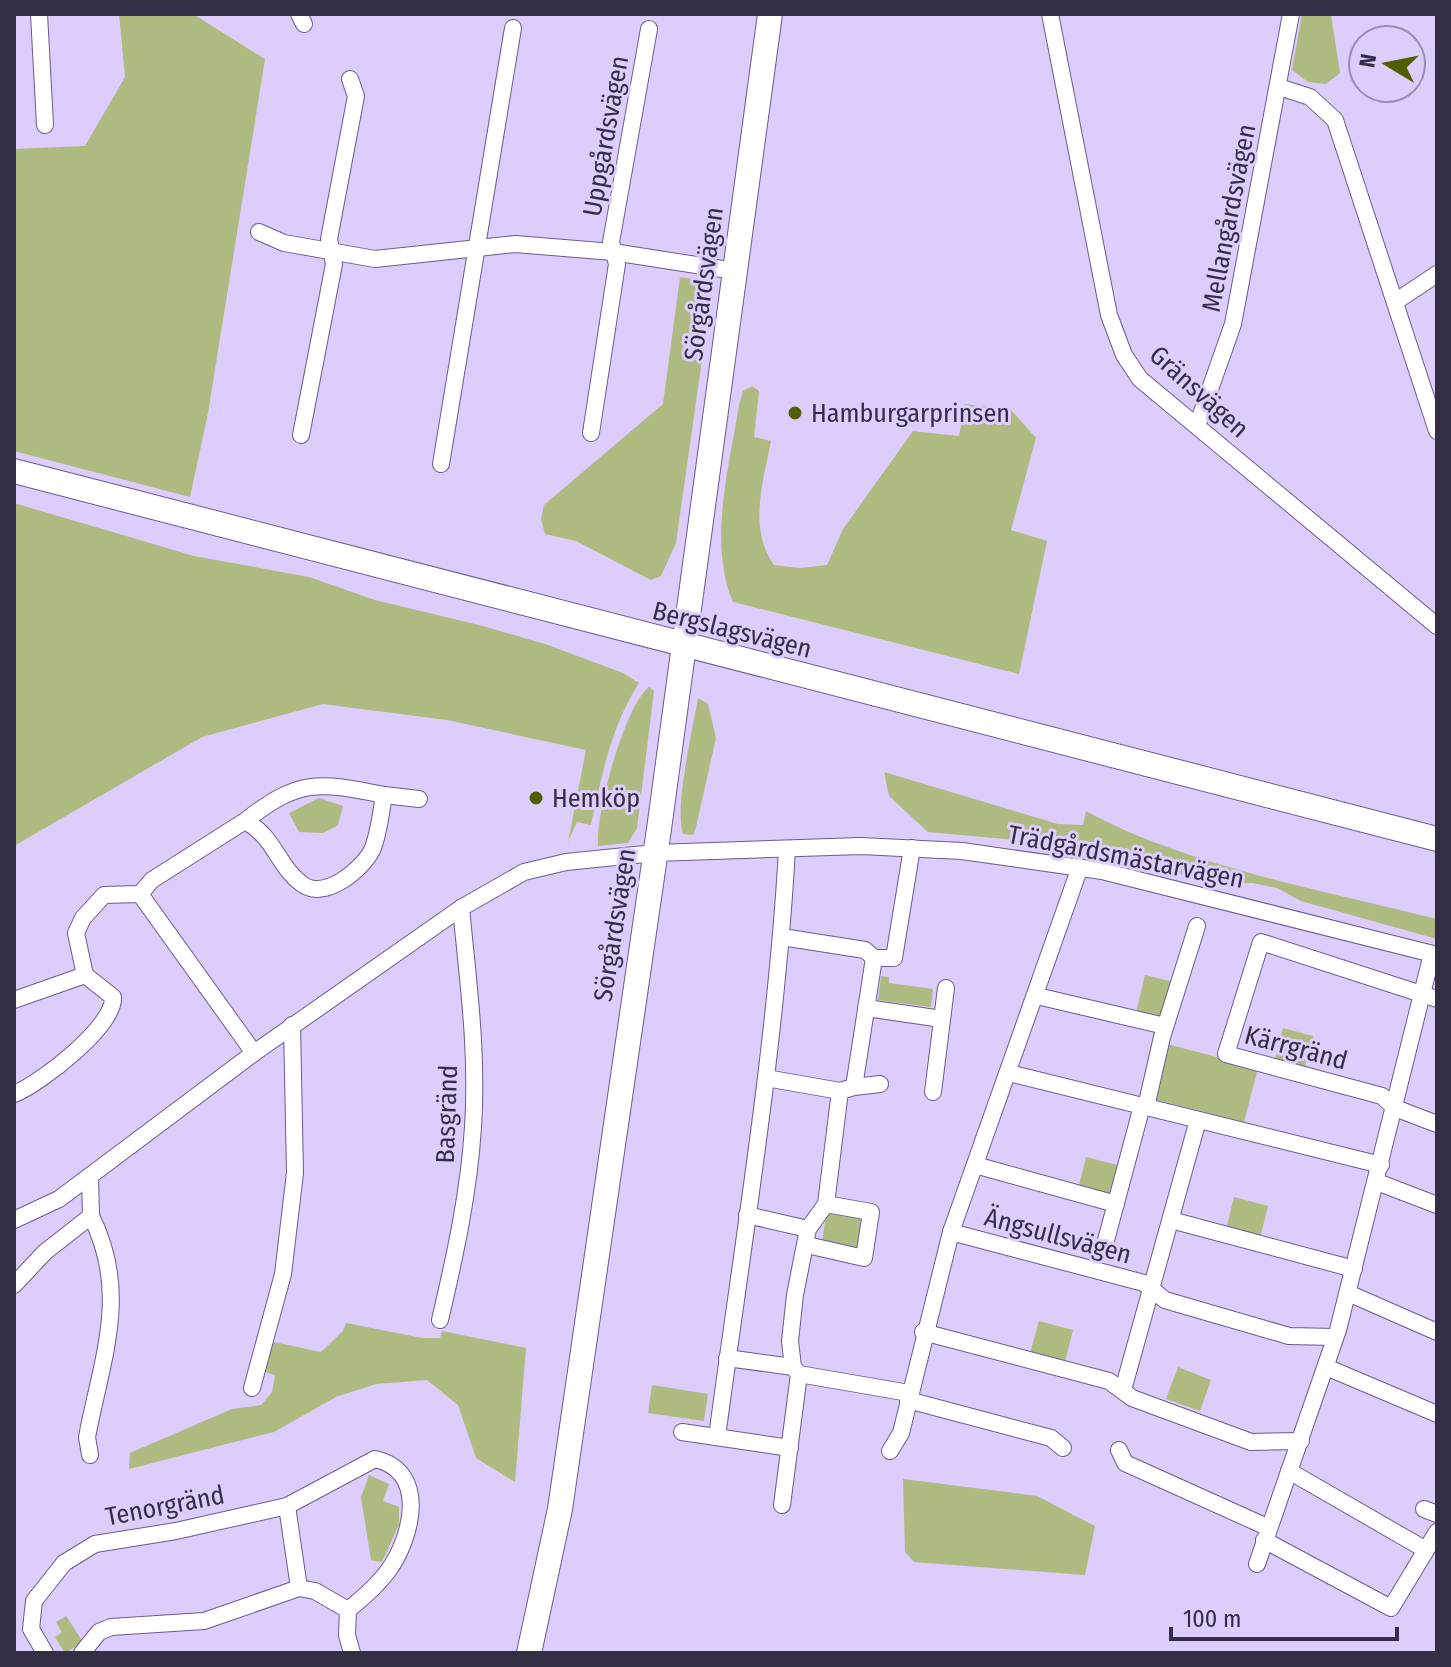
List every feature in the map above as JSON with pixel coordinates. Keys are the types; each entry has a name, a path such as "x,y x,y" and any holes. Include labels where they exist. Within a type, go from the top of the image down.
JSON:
{"street":[{"path":"39,14 45,125"},
{"name":"Sörgårdsvägen","path":"529,1653 560,1509 655,853 770,14"},
{"name":"Gränsvägen","path":"1050,14 1109,315 1124,355 1140,379 1437,626"},
{"name":"Mellangårdsvägen","path":"1197,426 1233,324 1291,14"},
{"path":"441,464 513,28"},
{"name":"Uppgårdsvägen","path":"591,433 617,264 611,242 649,29"},
{"path":"301,435 334,264 329,239 356,96 350,79"},
{"path":"1279,87 1310,97 1335,120 1437,431"},
{"name":"Uppgårdsvägen","path":"259,232 284,243 395,259 515,244 613,252 735,271"},
{"path":"1395,302 1437,274"},
{"name":"Bergslagsvägen","path":"14,471 1437,839"},
{"path":"14,1094 65,1060 111,1012 113,997 85,975 76,933 83,918 104,895 140,894 152,880 285,792 329,784 419,799"},
{"path":"245,821 258,828 300,884 311,889 329,887 356,871 372,850 384,795"},
{"path":"782,937 865,950 874,958 894,958 912,848"},
{"name":"Trädgårdsmästarvägen","path":"655,853 912,848 962,851 1080,867 1259,907 1435,954"},
{"path":"717,1437 766,1078 782,937 787,849"},
{"path":"14,1220 59,1199 292,1025 461,908 524,872 566,862 655,853"},
{"name":"Ängsullsvägen","path":"890,1451 901,1433 923,1332 951,1232 1037,996 1080,867"},
{"path":"140,894 254,1053"},
{"name":"Basgränd","path":"440,1320 455,1256 473,1126 473,1026 461,908"},
{"name":"Ängsullsvägen","path":"1105,1244 1165,1026 1197,926"},
{"name":"Kärrgränd","path":"1430,997 1261,942 1226,1054 1382,1096 1395,1108 1437,1124"},
{"path":"1257,1564 1326,1367 1348,1293 1395,1108 1430,997 1435,954"},
{"path":"782,1505 796,1370 790,1341 795,1295 807,1237 826,1204 874,958"},
{"path":"14,1000 85,975"},
{"path":"933,1092 946,988"},
{"path":"1037,996 1165,1026"},
{"path":"866,1008 942,1019"},
{"path":"252,1388 283,1274 295,1173 292,1025"},
{"path":"1009,1073 1198,1120 1379,1173 1437,1205"},
{"path":"766,1078 847,1089 880,1084"},
{"path":"1123,1390 1198,1120"},
{"name":"Ängsullsvägen","path":"975,1165 1116,1204"},
{"path":"90,1176 91,1216 105,1245 112,1296 87,1437 90,1455"},
{"path":"747,1215 864,1258 871,1212 826,1204"},
{"path":"14,1285 45,1252 91,1216"},
{"path":"1171,1220 1354,1269"},
{"name":"Ängsullsvägen","path":"951,1232 1144,1283 1152,1288"},
{"path":"1152,1288 1165,1300 1289,1336 1335,1337"},
{"path":"1348,1293 1437,1332"},
{"path":"923,1332 1109,1381 1132,1398 1251,1442 1301,1441"},
{"path":"727,1358 796,1370 908,1397 1051,1438 1063,1448"},
{"path":"1326,1367 1437,1414"},
{"path":"682,1432 790,1448"},
{"path":"1119,1450 1125,1463 1266,1533 1398,1612 1437,1532"},
{"name":"Tenorgränd","path":"45,1653 31,1629 34,1601 64,1563 95,1544 176,1531 287,1506 375,1459 398,1470 409,1486 411,1512 405,1540 390,1569 370,1593 348,1610"},
{"path":"1289,1471 1426,1550"},
{"path":"287,1506 299,1588"},
{"path":"82,1653 99,1632 111,1627 204,1621 299,1588 315,1591 348,1610 347,1635 352,1653"}],"green space":[{"path":"119,14 193,14 265,59 208,413 190,497 14,451 14,149 85,146 125,77"},
{"path":"1302,14 1331,14 1340,73 1326,84 1308,82 1292,70"},
{"path":"680,277 703,281 712,289 676,543 661,576 651,580 576,541 545,534 541,519 544,505 663,404"},
{"path":"752,386 759,391 754,437 771,441 760,505 761,536 774,565 800,568 827,565 843,529 913,431 959,436 965,404 1011,410 1036,438 1011,530 1047,541 1019,674 733,602 722,555 723,505 739,405 743,391"},
{"path":"14,503 194,556 309,577 375,600 548,645 623,673 639,683 614,734 591,825 577,822 568,842 586,750 447,720 323,704 202,737 14,846"},
{"path":"649,687 654,691 637,828 628,843 598,846 601,811 613,762 630,716"},
{"path":"698,698 708,704 716,738 693,835 683,834 681,806"},
{"path":"884,772 1058,824 1083,825 1086,811 1167,847 1212,862 1437,919 1437,939 1301,901 1277,888 1253,883 1213,883 1121,858 1016,840 928,832 889,796"},
{"path":"319,798 343,806 338,825 323,833 299,832 289,813"},
{"path":"1145,975 1173,982 1164,1020 1136,1013"},
{"path":"881,976 889,977 889,983 933,989 931,1007 878,1000"},
{"path":"1283,1028 1313,1036 1305,1067 1275,1059"},
{"path":"1167,1044 1258,1068 1244,1122 1153,1099"},
{"path":"1086,1157 1121,1166 1112,1198 1078,1189"},
{"path":"1234,1197 1268,1206 1260,1238 1226,1229"},
{"path":"826,1213 861,1218 857,1248 822,1243"},
{"path":"1039,1321 1073,1330 1065,1362 1030,1353"},
{"path":"346,1323 422,1338 440,1338 442,1331 526,1348 515,1482 476,1458 458,1405 427,1380 376,1384 336,1397 274,1432 129,1469 130,1453 232,1409 261,1405 272,1392 275,1375 261,1371 269,1341 321,1352 343,1331"},
{"path":"1178,1367 1211,1380 1200,1411 1166,1399"},
{"path":"652,1385 708,1394 704,1421 648,1413"},
{"path":"369,1475 389,1484 383,1501 399,1507 399,1524 382,1562 371,1560 361,1497"},
{"path":"903,1479 1037,1496 1095,1526 1085,1575 914,1562 905,1552"},
{"path":"66,1616 83,1642 65,1653 55,1637 62,1632 56,1622"}],"place":[{"name":"Hamburgarprinsen","path":"795,413"},
{"name":"Hemköp","path":"536,798"}]}
